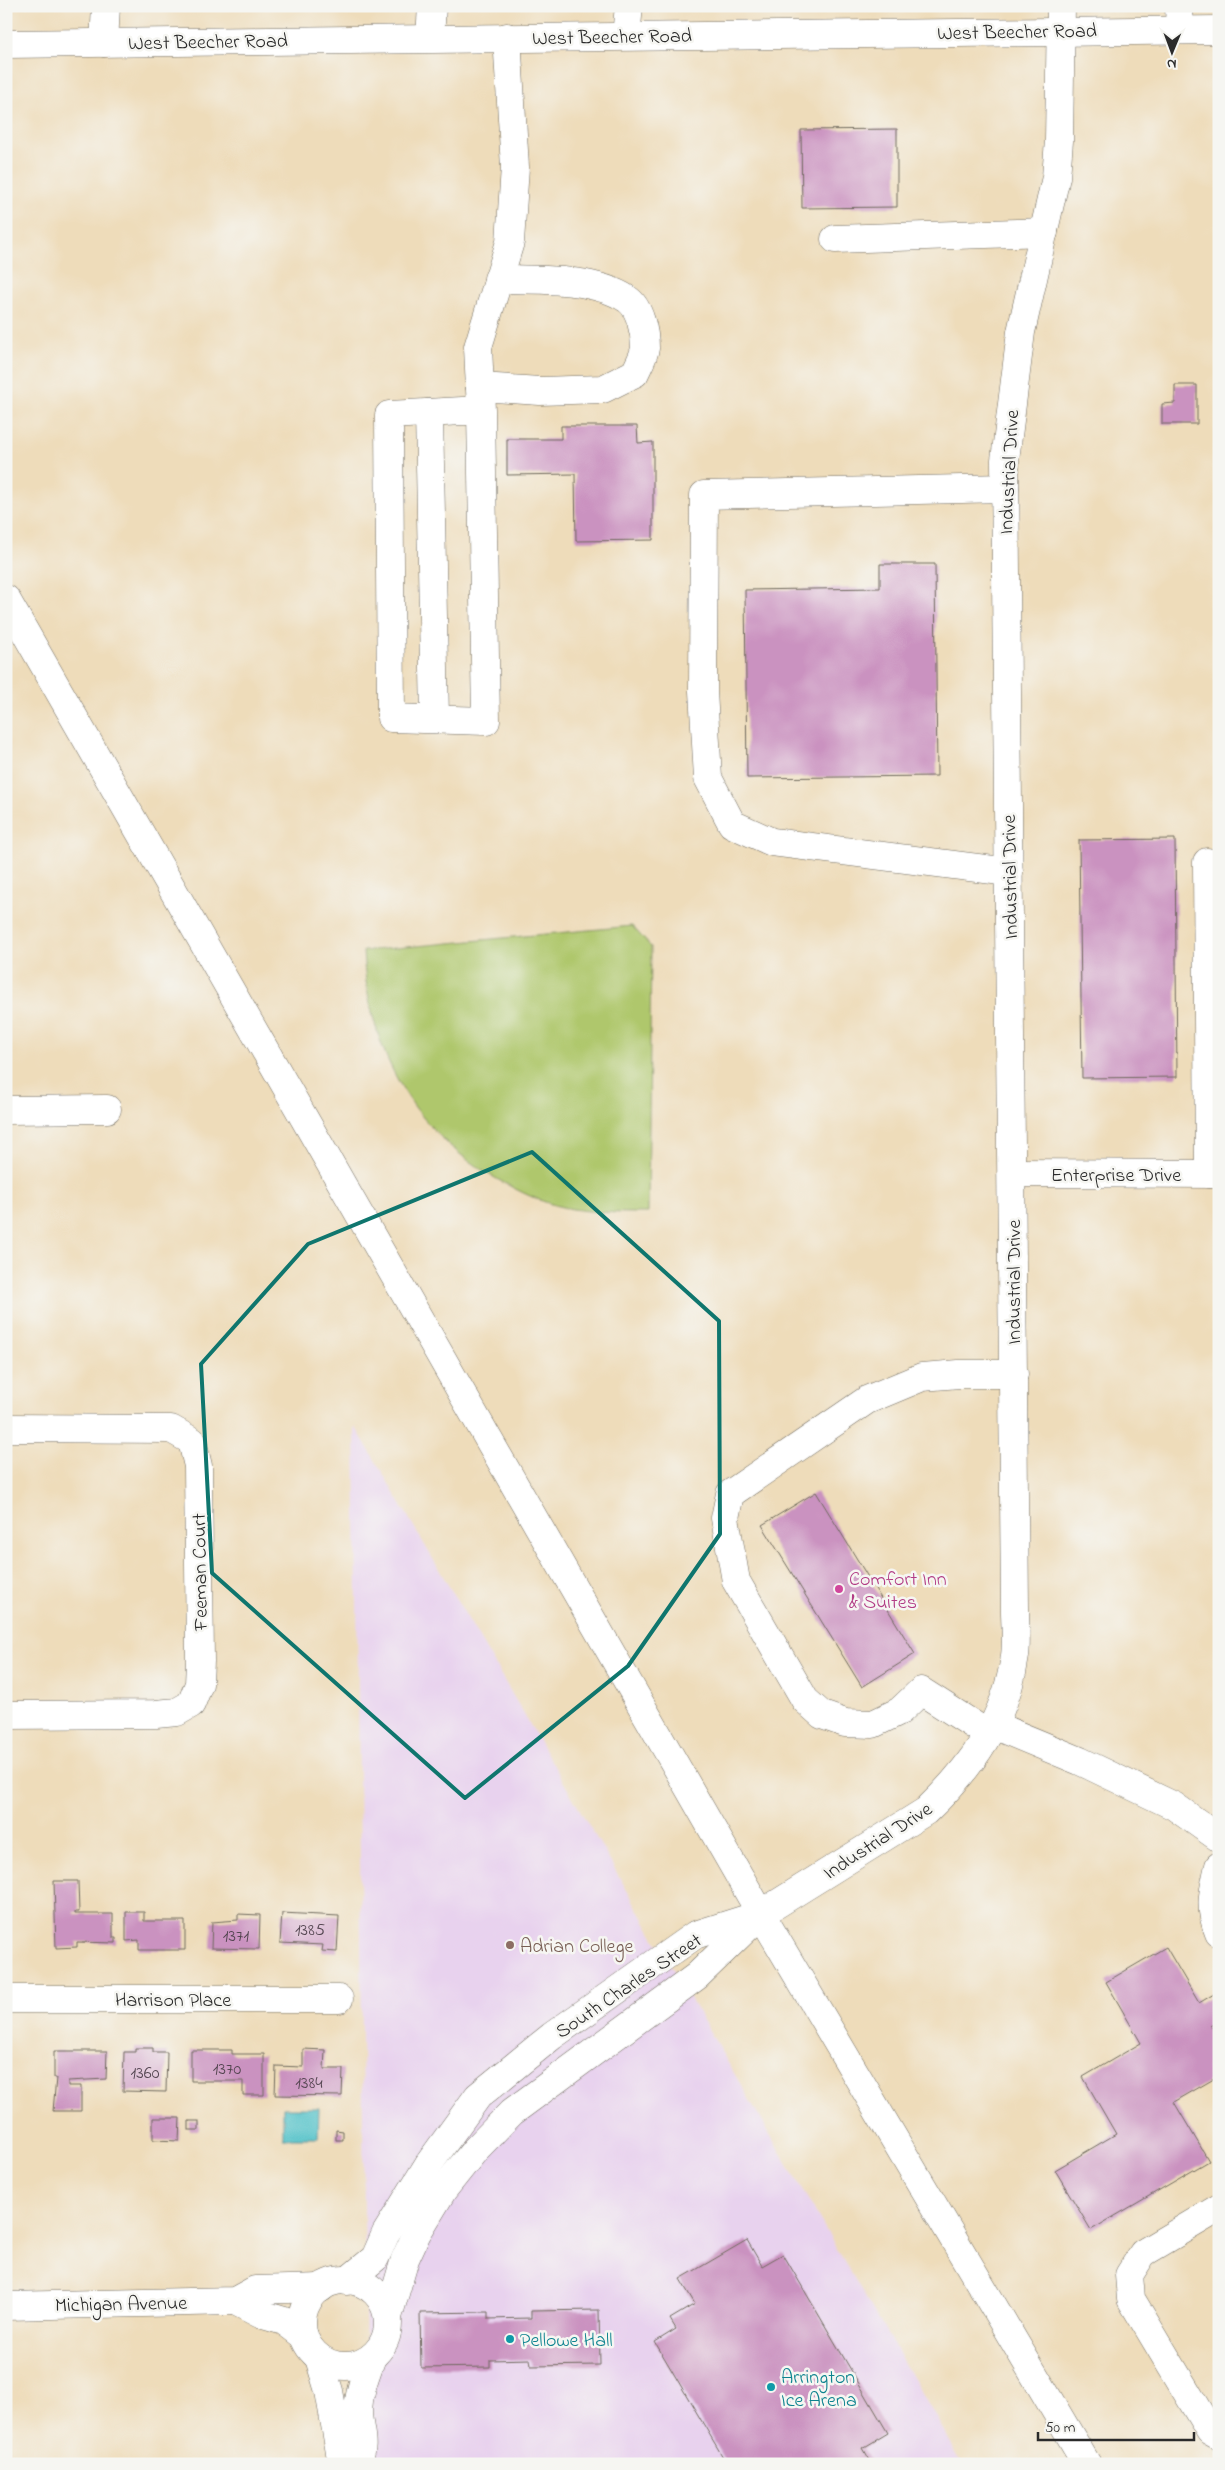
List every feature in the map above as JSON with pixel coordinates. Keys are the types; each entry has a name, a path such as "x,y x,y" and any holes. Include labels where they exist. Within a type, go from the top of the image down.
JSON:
{"main road":[{"path":"104,43 106,6"},
{"path":"430,38 432,6"},
{"path":"626,36 629,6"},
{"name":"West Beecher Road","path":"6,44 626,36 1061,18 1179,18 1219,30"},
{"name":"Industrial Drive","path":"761,1914 926,1811 949,1789 978,1755 991,1730 1007,1692 1015,1656 1013,1173 1005,460 1021,332 1056,177 1060,141 1061,18"},
{"path":"498,279 564,281 609,290 629,300 641,320 645,349 635,373 603,389 540,391 480,398 429,413 388,415 392,718 486,721 480,398 478,347 498,279 510,242 515,167 507,37"},
{"path":"835,239 1044,232"},
{"path":"429,413 436,719"},
{"path":"1005,488 704,495 702,588 708,778 732,824 772,842 1009,872"},
{"path":"6,599 761,1914 1087,2464"},
{"path":"1207,862 1214,1174"},
{"path":"6,1110 107,1109"},
{"name":"Enterprise Drive","path":"1013,1173 1214,1174"},
{"path":"1014,1374 959,1374 922,1377 866,1400 730,1494 725,1518 736,1581 805,1700 822,1715 845,1723 873,1724 900,1711 921,1691 991,1730 1080,1761 1174,1806 1219,1838"},
{"name":"Feeman Court","path":"6,1428 171,1429 192,1441 198,1466 200,1660 199,1684 192,1704 177,1712 156,1714 6,1715"},
{"path":"1219,1866 1211,1898 1212,1917 1219,1933"},
{"name":"South Charles Street","path":"347,2280 375,2258 386,2233 428,2165 478,2096 552,2036 695,1935 761,1914"},
{"name":"South Charles Street","path":"388,2317 405,2259 417,2233 443,2190 475,2150 512,2112 697,1976 761,1914"},
{"name":"Harrison Place","path":"6,1999 339,1999"},
{"path":"1219,2208 1143,2253 1128,2275 1132,2299 1210,2431 1219,2436"},
{"path":"312,2347 331,2364 345,2366 359,2364 372,2357 382,2346 387,2332 388,2317 384,2303 374,2292 362,2284 347,2280 333,2282 321,2288 311,2298 305,2310 302,2323 330,2391 341,2458 344,2464"},
{"name":"Michigan Avenue","path":"6,2306 235,2301 255,2290 321,2288"},
{"name":"Michigan Avenue","path":"235,2301 260,2314 284,2321 312,2347"},
{"path":"357,2464 363,2450 358,2411 360,2391 372,2357"}],"highlighted area":[{"path":"532,1152 719,1321 720,1534 628,1666 465,1798 212,1573 201,1364 308,1244"}],"shaded area":[{"name":"Adrian College","path":"355,1426 963,2464 367,2464"}],"green space":[{"path":"632,926 651,947 648,1213 573,1209 538,1200 506,1184 474,1164 446,1142 422,1116 402,1088 387,1057 375,1024 367,988 363,951"}],"water":[{"path":"283,2108 319,2108 318,2138 283,2138"}],"building":[{"path":"897,129 897,207 802,208 801,130"},
{"path":"1175,385 1197,385 1197,424 1162,424 1162,404 1175,403"},
{"path":"561,426 637,426 638,443 653,442 653,540 576,541 575,474 507,475 507,439 561,439"},
{"path":"880,564 935,564 937,776 747,778 745,590 880,588"},
{"path":"1175,839 1177,1077 1082,1078 1079,840"},
{"name":"Comfort Inn & Suites","path":"816,1492 915,1654 862,1687 762,1525"},
{"path":"54,1881 78,1881 79,1912 75,1912 75,1914 113,1914 113,1938 116,1938 116,1943 77,1942 77,1947 56,1948"},
{"path":"126,1912 144,1912 144,1921 185,1921 185,1950 139,1950 139,1940 126,1941"},
{"path":"282,1913 339,1916 337,1952 322,1951 323,1945 280,1943"},
{"path":"238,1914 260,1915 259,1949 211,1948 212,1922 238,1920"},
{"path":"1166,1947 1199,2003 1219,1991 1219,2021 1211,2026 1219,2040 1219,2076 1174,2102 1209,2161 1091,2230 1055,2170 1116,2134 1083,2077 1141,2043 1106,1982"},
{"path":"135,2048 153,2048 153,2052 167,2052 166,2092 123,2091 124,2052 135,2052"},
{"path":"303,2049 325,2050 324,2069 343,2069 342,2096 275,2095 276,2066 303,2067"},
{"path":"191,2050 232,2050 232,2054 264,2054 264,2095 243,2095 243,2081 191,2081"},
{"path":"54,2051 107,2051 106,2079 68,2081 68,2086 81,2086 81,2111 53,2111 56,2078 54,2078"},
{"path":"153,2118 180,2118 179,2141 153,2140"},
{"path":"189,2121 199,2121 199,2130 189,2130"},
{"path":"336,2130 343,2131 343,2140 336,2140"},
{"name":"Arrington Ice Arena","path":"747,2240 762,2266 783,2254 888,2433 863,2448 872,2464 727,2464 655,2342 676,2329 670,2319 695,2304 680,2279"},
{"name":"Pellowe Hall","path":"599,2310 600,2365 531,2366 530,2359 490,2360 490,2367 421,2368 420,2313 488,2312 488,2319 531,2318 531,2311"}],"place":[{"name":"Comfort Inn & Suites","path":"839,1589"},
{"name":"Adrian College","path":"510,1945"},
{"name":"Pellowe Hall","path":"510,2339"},
{"name":"Arrington Ice Arena","path":"771,2387"}]}
